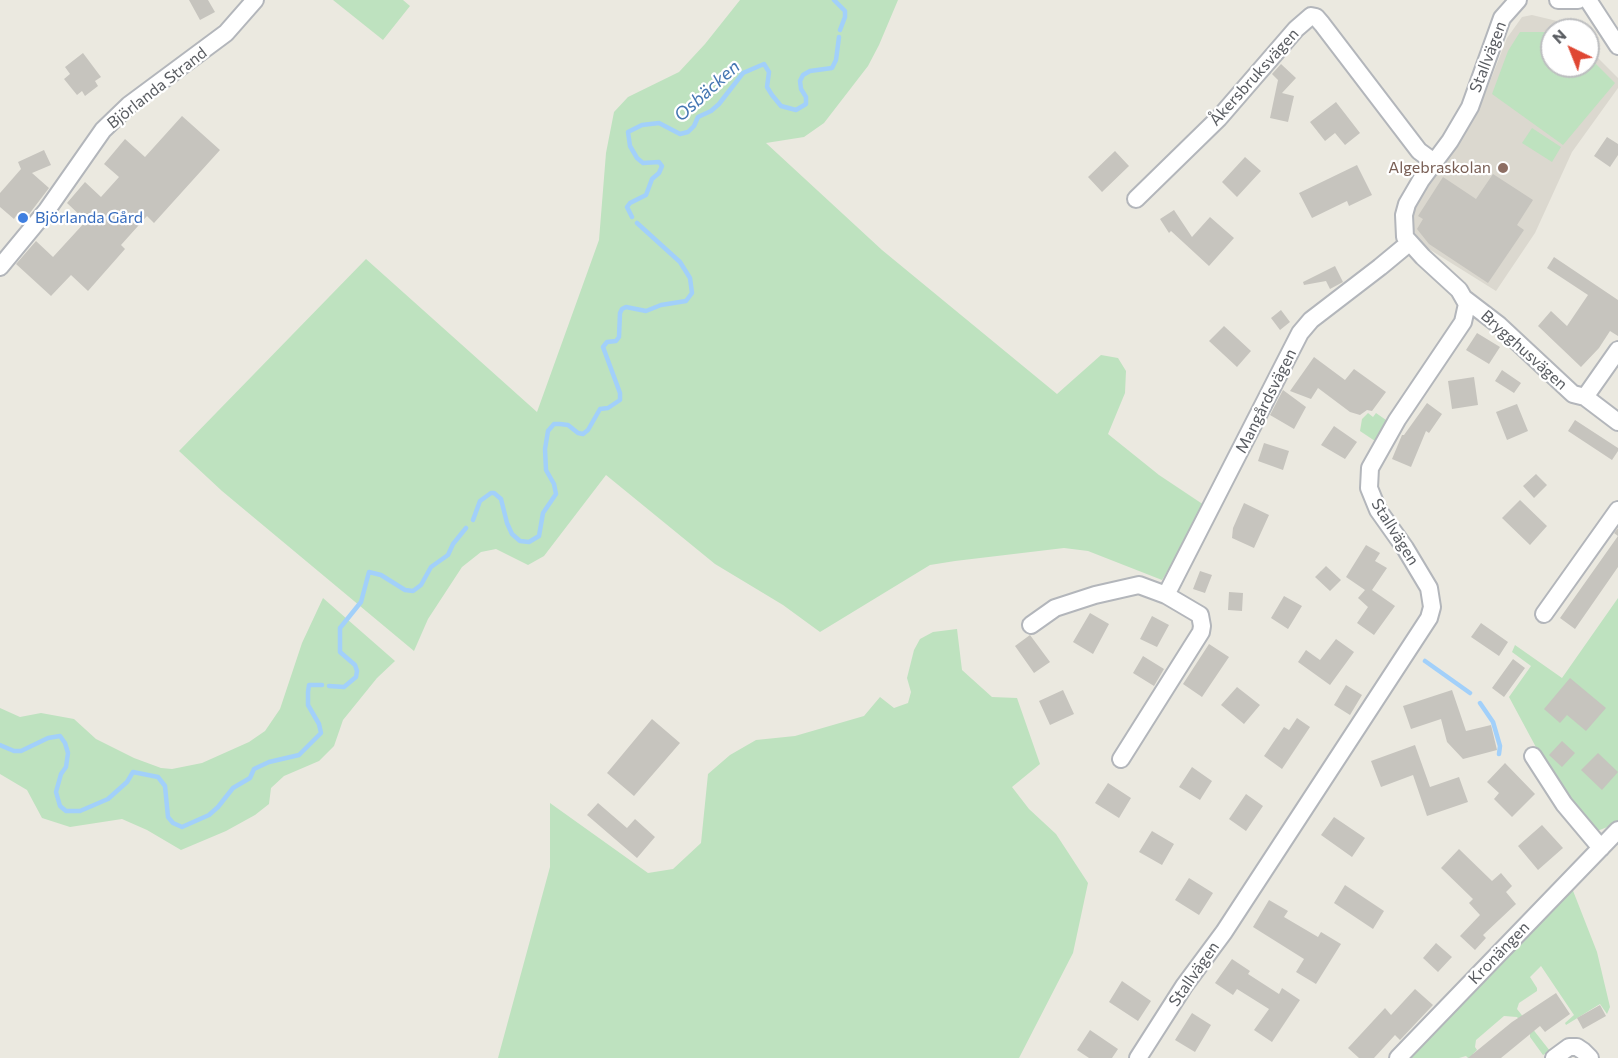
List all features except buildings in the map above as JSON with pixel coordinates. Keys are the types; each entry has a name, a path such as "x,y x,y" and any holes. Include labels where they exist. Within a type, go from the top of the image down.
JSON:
{"street":[{"name":"Björlanda Strand","path":"0,267 47,210 103,130 129,105 226,33 255,0"},
{"name":"Stallvägen","path":"1409,243 1403,228 1407,204 1470,107 1502,18 1518,0"},
{"path":"1558,0 1578,0"},
{"path":"1588,0 1618,46"},
{"name":"Åkersbruksvägen","path":"1136,199 1219,118 1296,29 1311,16 1316,17 1322,24 1419,151 1434,162"},
{"path":"1409,243 1459,290 1465,299"},
{"name":"Mangårdsvägen","path":"1166,595 1305,326 1409,243"},
{"name":"Stallvägen","path":"1138,1058 1184,986 1224,932 1429,618 1432,607 1428,588 1405,548 1378,510 1371,495 1369,474 1375,456 1463,322 1467,304 1465,299"},
{"name":"Brygghusvägen","path":"1465,299 1499,325 1573,394 1585,397 1618,422"},
{"name":"Brygghusvägen","path":"1585,397 1618,350"},
{"path":"1544,614 1618,510"},
{"path":"1031,625 1055,608 1095,595 1139,585 1166,595 1200,615 1201,632 1121,759"},
{"path":"1533,756 1564,804 1601,848"},
{"name":"Kronängen","path":"1398,1058 1618,830"},
{"path":"1554,1058 1569,1047 1577,1047 1590,1058"}],"shaded area":[{"name":"Algebraskolan","path":"1532,15 1544,18 1540,18 1540,78 1600,78 1600,60 1618,78 1618,88 1572,152 1535,233 1496,291 1424,246 1413,230 1414,208 1466,130 1485,94 1507,38 1522,17"}],"green space":[{"path":"333,0 403,0 410,6 383,40"},
{"path":"740,0 898,0 868,66 824,123 804,137 766,143 882,250 1057,394 1101,355 1118,358 1126,371 1125,393 1108,434 1159,475 1207,507 1162,580 1088,551 1064,548 955,561 930,565 820,632 783,605 715,564 606,475 544,556 528,565 496,549 481,552 462,567 428,619 414,651 222,491 179,451 366,259 537,412 599,240 606,153 614,112 628,97 679,72"},
{"path":"1520,32 1540,32 1540,78 1600,78 1600,68 1615,83 1563,145 1492,94 1508,51"},
{"path":"1532,128 1561,147 1552,162 1522,143"},
{"path":"1368,413 1373,417 1376,413 1389,425 1378,443 1360,431 1362,419"},
{"path":"323,598 395,661 377,678 343,720 334,746 319,761 284,776 271,788 269,804 255,815 226,831 181,850 147,830 122,819 70,827 42,818 27,790 0,774 0,708 20,717 41,713 74,719 96,739 134,758 161,768 172,769 202,763 249,742 265,731 280,709 302,643"},
{"path":"1618,598 1618,823 1597,831 1552,777 1509,697 1531,666 1512,652 1515,645 1562,678"},
{"path":"957,629 962,670 992,697 1017,698 1040,764 1012,787 1029,809 1056,834 1088,883 1073,953 1019,1058 498,1058 550,867 550,803 648,873 673,869 701,843 708,774 730,755 756,740 795,736 864,716 880,697 894,708 908,703 911,692 907,678 914,650 920,639 933,632"},
{"path":"1570,883 1597,952 1610,1007 1607,1014 1600,1004 1566,1025 1565,1023 1574,1015 1541,966 1530,977 1537,991 1519,1003 1517,1009 1550,1051 1543,1055 1517,1017 1504,1016 1476,1040 1477,1050 1473,1054 1476,1058 1466,1056 1403,1058"}],"waterway":[{"name":"Osbäcken","path":"834,0 845,11 840,30"},
{"name":"Osbäcken","path":"632,217 627,207 646,195 652,179 659,173 662,166 659,162 643,163 637,158 630,146 628,132 642,125 659,123 680,134 688,132 698,117 719,104 743,73 764,64 769,72 767,87 772,95 781,106 796,110 806,104 800,81 803,75 810,71 832,68 836,60 839,37"},
{"name":"Osbäcken","path":"473,520 480,501 494,493 501,499 512,534 520,541 529,542 539,536 543,513 556,494 554,484 546,470 545,449 548,431 554,424 560,424 568,425 583,434 588,430 600,409 608,408 620,400 620,393 603,347 607,342 616,341 619,337 622,309 626,307 646,311 661,305 686,301 692,293 690,278 680,262 637,223"},
{"name":"Osbäcken","path":"329,686 344,687 356,677 355,665 340,652 340,628 361,602 369,572 381,575 405,590 413,591 421,585 431,567 448,555 453,544 466,528"},
{"path":"1425,661 1470,693"},
{"name":"Osbäcken","path":"0,745 14,751 21,751 48,738 60,736 68,753 66,767 61,774 56,792 60,806 66,811 80,811 108,799 127,782 133,772 158,777 165,786 168,817 173,823 182,827 209,815 233,788 250,778 254,769 269,762 299,755 321,733 319,724 308,705 308,692 309,685 322,685"},
{"path":"1480,703 1493,722 1500,746 1499,754"}],"place":[{"name":"Algebraskolan","path":"1503,168"},
{"name":"Björlanda Gård","path":"23,218"}]}
